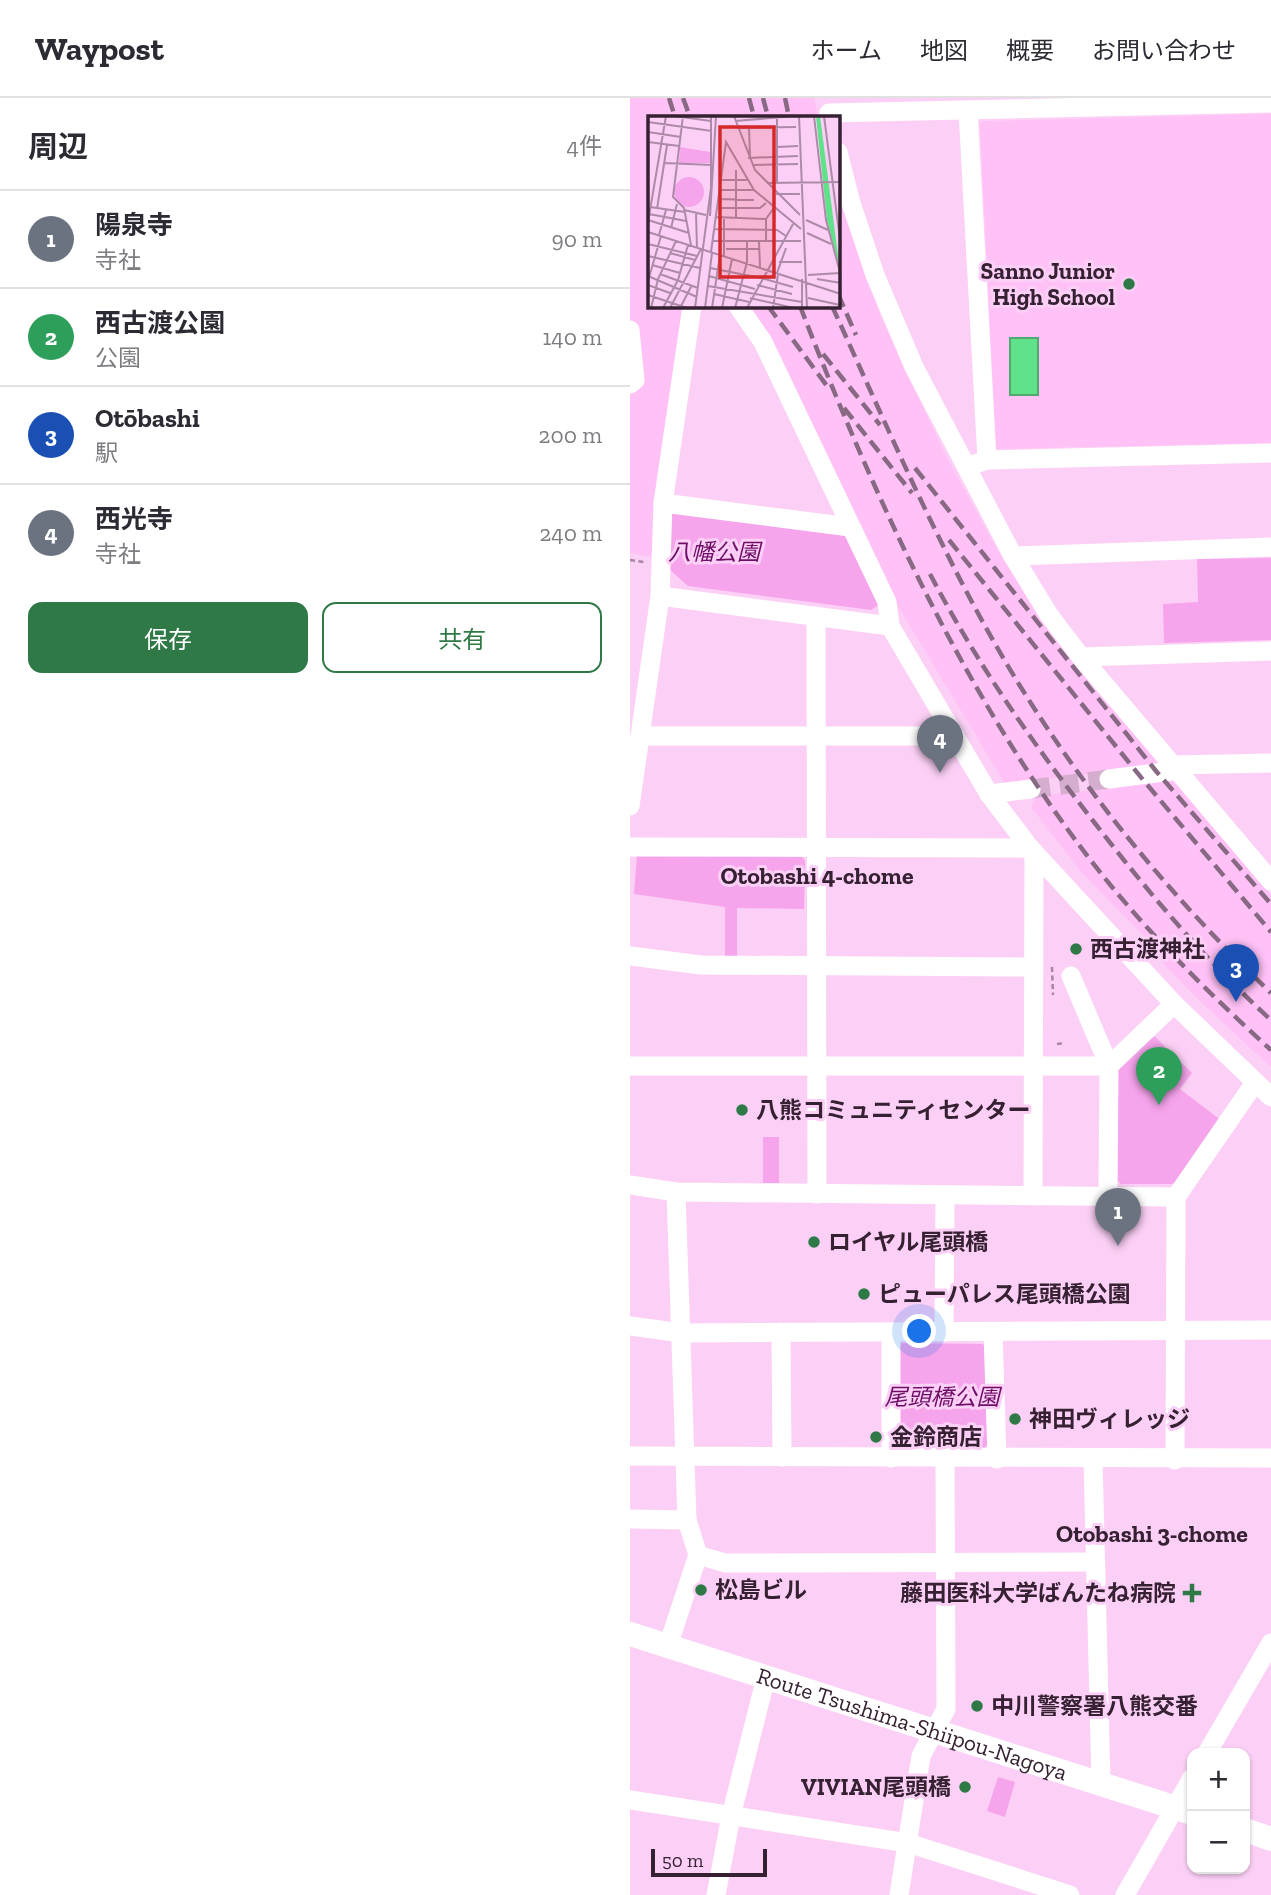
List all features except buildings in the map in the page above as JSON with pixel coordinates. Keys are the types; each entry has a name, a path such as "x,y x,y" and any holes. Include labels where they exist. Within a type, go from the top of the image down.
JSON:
{"main road":[{"name":"Route Tsushima-Shiipou-Nagoya","path":"630,1634 1184,1810"},
{"path":"1250,1832 1271,1839"}],"street":[{"path":"828,109 968,110 1058,103 1271,103"},
{"path":"968,110 986,460"},
{"path":"840,160 875,275 914,367 964,468 1013,556 1049,615 1081,657 1271,881"},
{"path":"630,806 660,596 663,503 692,308"},
{"path":"739,308 763,342 887,602 890,626 989,794 1032,850 1174,1004 1254,1084 1271,1097"},
{"path":"630,330 636,363 635,380 630,384"},
{"path":"964,468 986,460 1271,453"},
{"path":"663,503 850,527"},
{"path":"1013,556 1271,547"},
{"path":"660,596 890,626"},
{"path":"816,616 817,1194"},
{"path":"1081,657 1271,652"},
{"path":"640,736 955,736"},
{"path":"1109,779 1177,768 1271,764"},
{"path":"989,794 1031,789"},
{"path":"630,847 1032,850"},
{"path":"1032,850 1033,1196"},
{"path":"630,956 701,965 1034,967"},
{"path":"1075,985 1110,1066 1108,1196"},
{"path":"630,1066 1110,1066 1174,1004"},
{"path":"1175,1460 1176,1197 1254,1084"},
{"path":"630,1185 676,1192 1176,1197"},
{"path":"668,1646 698,1555 687,1520 676,1192"},
{"path":"944,1332 945,1195"},
{"path":"630,1326 682,1333 1271,1330"},
{"path":"781,1332 782,1457"},
{"path":"891,1332 891,1458"},
{"path":"993,1332 997,1459"},
{"path":"630,1456 1175,1460 1271,1458"},
{"path":"899,1895 921,1756 946,1709 945,1458"},
{"path":"1093,1459 1101,1785"},
{"path":"630,1519 687,1520"},
{"path":"698,1555 725,1563 1096,1562"},
{"path":"1210,1748 1271,1643"},
{"path":"716,1895 731,1816 766,1677"},
{"path":"630,1800 908,1843 1070,1895"},
{"path":"1125,1895 1184,1810"}],"path":[{"path":"1034,996 1075,985"},
{"path":"1057,1044 1065,1043"}],"shaded area":[{"path":"630,98 814,98 818,116 648,116 648,308 687,308 651,557 630,553"},
{"name":"Sanno Junior High School","path":"1271,114 1271,443 996,449 980,124 983,121"},
{"path":"840,200 881,317 945,454 998,551 1044,622 1096,692 1163,765 1005,784 898,606 745,308 840,308"},
{"path":"1010,338 1038,338 1038,395 1010,395"},
{"path":"1170,777 1271,895 1271,1067 1151,951 1152,944 1081,872 1031,807 1036,796 1115,788"}],"green space":[{"name":"八幡公園","path":"677,509 847,533 881,603 871,610 688,586 669,569 671,516"},
{"path":"1271,558 1271,640 1164,643 1163,604 1198,602 1197,559"},
{"path":"637,855 801,855 805,861 804,909 737,908 737,958 725,958 725,907 634,894"},
{"path":"1154,1036 1192,1073 1180,1089 1222,1121 1179,1181 1172,1184 1121,1184 1117,1180 1117,1068"},
{"path":"763,1137 779,1137 779,1183 763,1183"},
{"name":"尾頭橋公園","path":"900,1343 983,1344 986,1348 988,1444 983,1450 898,1451"},
{"path":"998,1777 1015,1782 1005,1817 987,1811"}],"tunnel":[{"path":"1031,789 1109,779"}],"railway":[{"path":"669,98 675,116"},
{"path":"683,98 690,116"},
{"path":"749,98 754,116"},
{"path":"763,98 768,116"},
{"path":"785,98 789,116"},
{"path":"840,299 856,335"},
{"path":"769,308 827,386"},
{"path":"801,308 897,534 974,683 1017,754 1063,823 1130,909 1188,971 1271,1050"},
{"path":"833,308 944,548 1014,676 1079,774 1151,866 1271,993"},
{"path":"823,354 880,425"},
{"path":"844,408 912,493"},
{"path":"915,468 1156,771 1271,904"},
{"path":"949,540 1144,781 1271,932"},
{"path":"930,574 986,671 1071,793 1178,925 1223,974 1271,1020"}],"place":[{"name":"Sanno Junior High School","path":"1129,284"},
{"name":"西光寺","path":"940,773"},
{"name":"西古渡神社","path":"1076,949"},
{"name":"Otōbashi","path":"1236,1002"},
{"name":"西古渡公園","path":"1159,1105"},
{"name":"八熊コミュニティセンター","path":"742,1110"},
{"name":"ロイヤル尾頭橋","path":"814,1242"},
{"name":"陽泉寺","path":"1118,1246"},
{"name":"ピューパレス尾頭橋公園","path":"864,1294"},
{"name":"神田ヴィレッジ","path":"1015,1419"},
{"name":"金鈴商店","path":"876,1437"},
{"name":"松島ビル","path":"701,1590"},
{"name":"藤田医科大学ばんたね病院","path":"1192,1593"},
{"name":"中川警察署八熊交番","path":"977,1706"},
{"name":"VIVIAN尾頭橋","path":"965,1787"}],"district":[{"name":"Otobashi 4-chome","path":"817,875"},
{"name":"Otobashi 3-chome","path":"1152,1533"}]}
